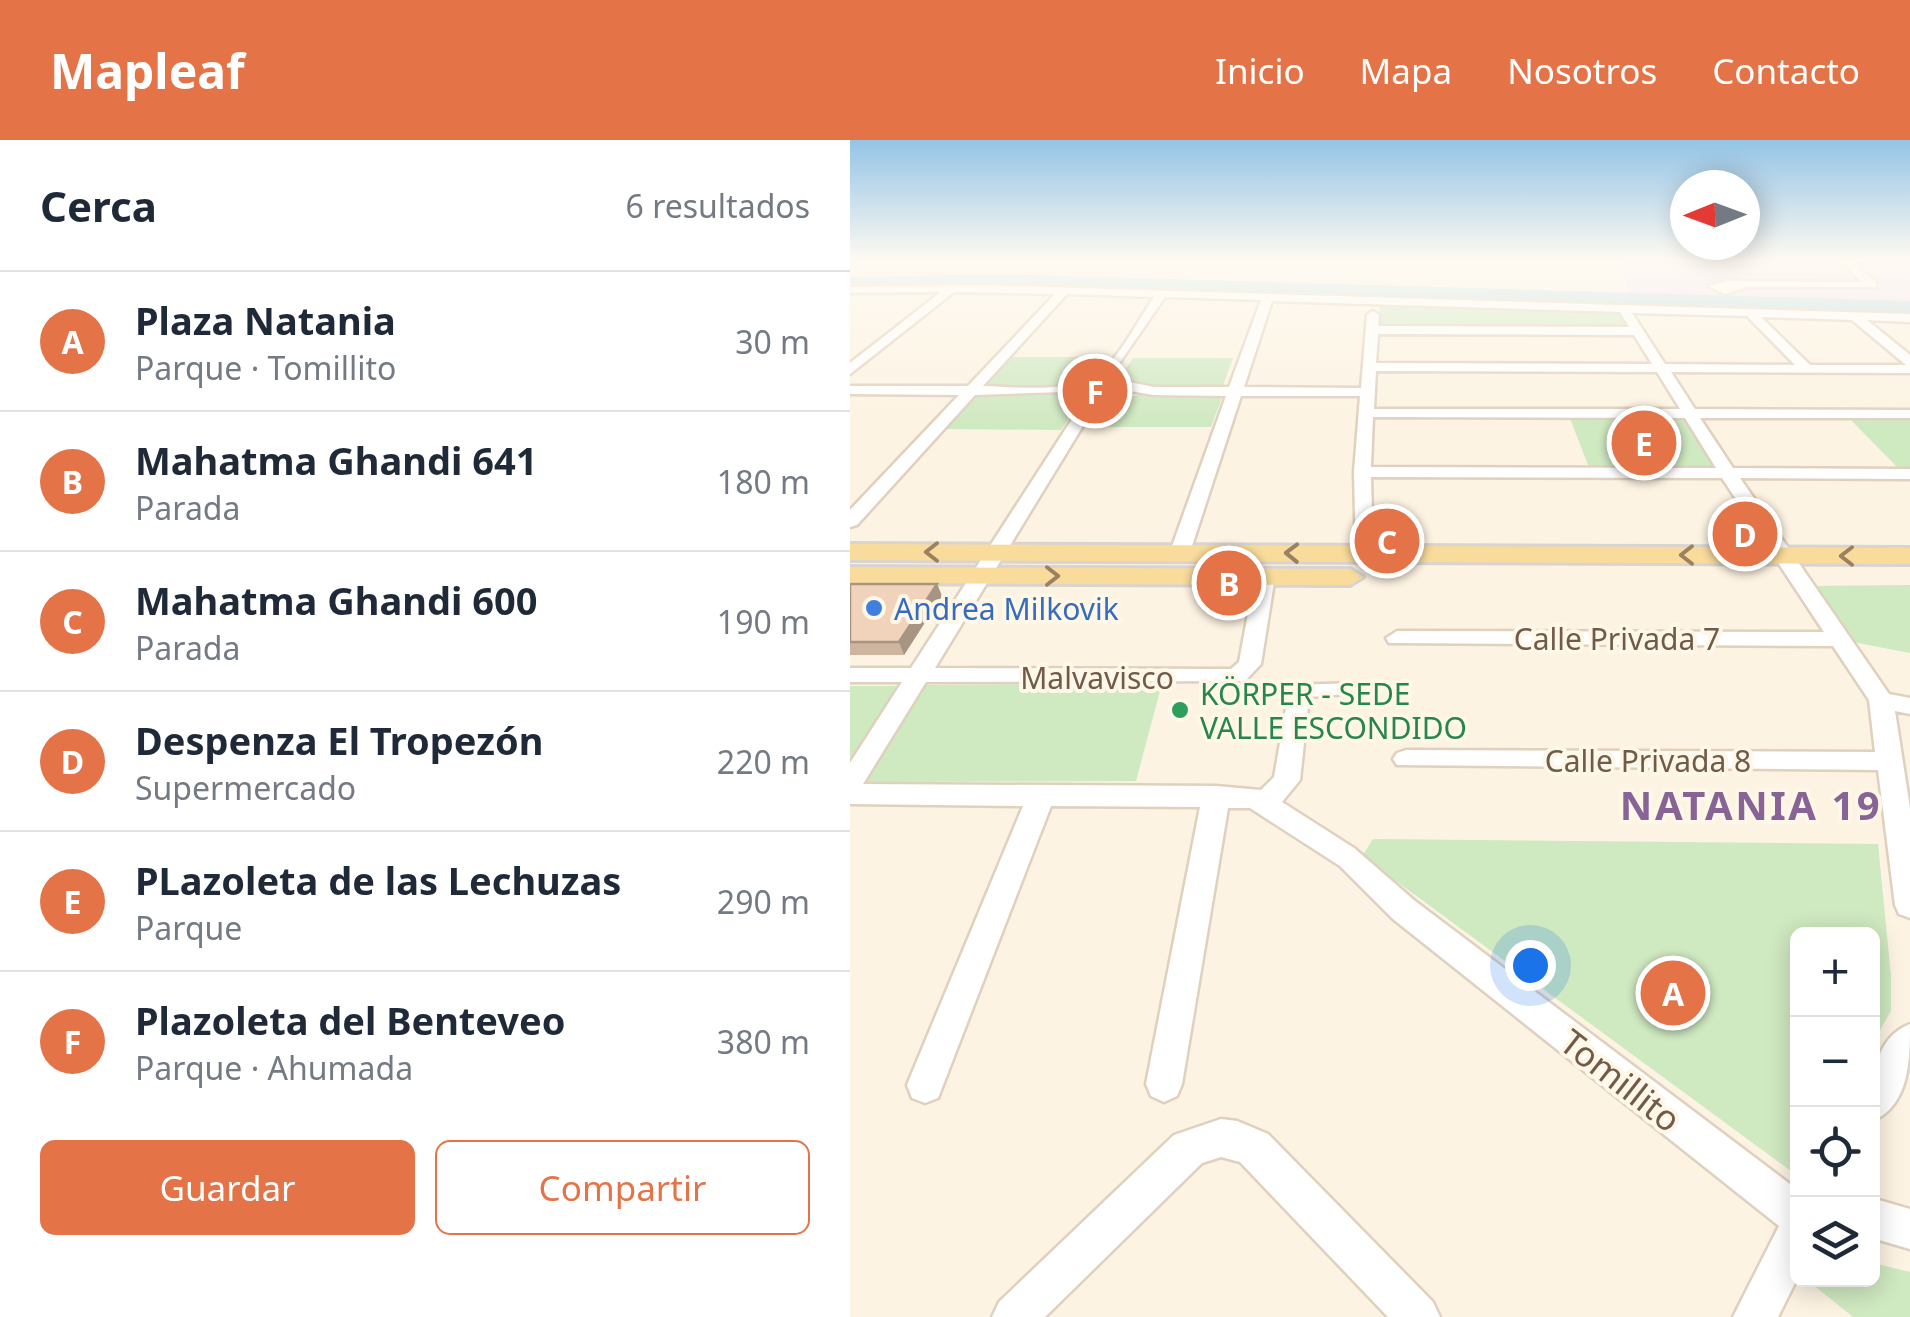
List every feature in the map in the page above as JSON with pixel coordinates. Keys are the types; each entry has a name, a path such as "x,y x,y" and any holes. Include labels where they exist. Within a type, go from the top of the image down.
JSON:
{"main road":[{"path":"850,552 1363,554 1791,566 1910,578"},
{"path":"850,575 1265,576 1791,566 1910,556"}],"street":[{"path":"850,370 919,315"},
{"path":"850,521 1042,315"},
{"path":"850,390 1044,391 1076,399 1113,388 1151,315"},
{"path":"1180,552 1261,315"},
{"path":"1363,554 1362,472 1373,315"},
{"path":"1629,315 1728,474 1881,700 1905,836 1910,905"},
{"path":"1752,315 1807,369"},
{"path":"1817,315 1910,318"},
{"path":"1855,316 1910,362"},
{"path":"1372,330 1639,331"},
{"path":"1369,368 1910,370"},
{"path":"850,784 994,552 1076,399 1094,381 1113,388 1154,391 1368,392"},
{"path":"1366,412 1910,414"},
{"path":"1362,472 1910,474"},
{"name":"Malvavisco","path":"850,675 1236,676 1250,664 1265,576"},
{"name":"Calle Privada 7","path":"1397,638 1837,639"},
{"path":"1264,802 1286,780 1298,690 1351,688"},
{"path":"1881,700 1910,706"},
{"name":"Calle Privada 8","path":"1406,759 1891,761"},
{"name":"Tomillito","path":"850,794 1216,796 1264,802 1349,860 1449,945 1790,1210"},
{"path":"926,1085 1042,796"},
{"path":"1164,1084 1216,796"},
{"path":"1880,1090 1910,1040"},
{"path":"1014,1317 1188,1149 1226,1135 1254,1148 1418,1317"},
{"path":"1880,1220 1910,1229"},
{"path":"1755,1317 1790,1248"}],"green space":[{"path":"1379,315 1622,315 1629,327 1378,326"},
{"path":"1010,357 1110,357 1099,370 1069,384 982,387"},
{"path":"1133,358 1233,358 1222,388 1142,388 1121,376"},
{"path":"976,394 1057,394 1077,407 1061,430 944,429"},
{"path":"1138,395 1223,395 1211,427 1087,427 1100,406"},
{"path":"1568,413 1691,413 1728,474 1591,473"},
{"path":"1846,415 1910,415 1910,468 1898,468"},
{"path":"1910,585 1910,653 1853,642 1812,586"},
{"path":"1162,683 1136,781 865,782 924,685"},
{"path":"850,686 899,686 850,760"},
{"path":"1373,839 1878,844 1891,1011 1880,1030 1880,927 1790,927 1790,1170 1362,856"},
{"path":"1880,1265 1910,1272 1910,1317 1853,1317 1816,1287 1880,1287"}],"building":[{"path":"850,584 937,584 899,642 850,642"}],"place":[{"name":"Plazoleta del Benteveo","path":"1095,391"},
{"name":"PLazoleta de las Lechuzas","path":"1644,443"},
{"name":"Despenza El Tropezón","path":"1745,534"},
{"name":"Mahatma Ghandi 600","path":"1387,541"},
{"name":"Mahatma Ghandi 641","path":"1229,583"},
{"name":"Andrea Milkovik","path":"874,608"},
{"name":"KÖRPER - SEDE VALLE ESCONDIDO","path":"1180,710"},
{"name":"Plaza Natania","path":"1673,993"}],"district":[{"name":"NATANIA 19","path":"1751,804"}]}
